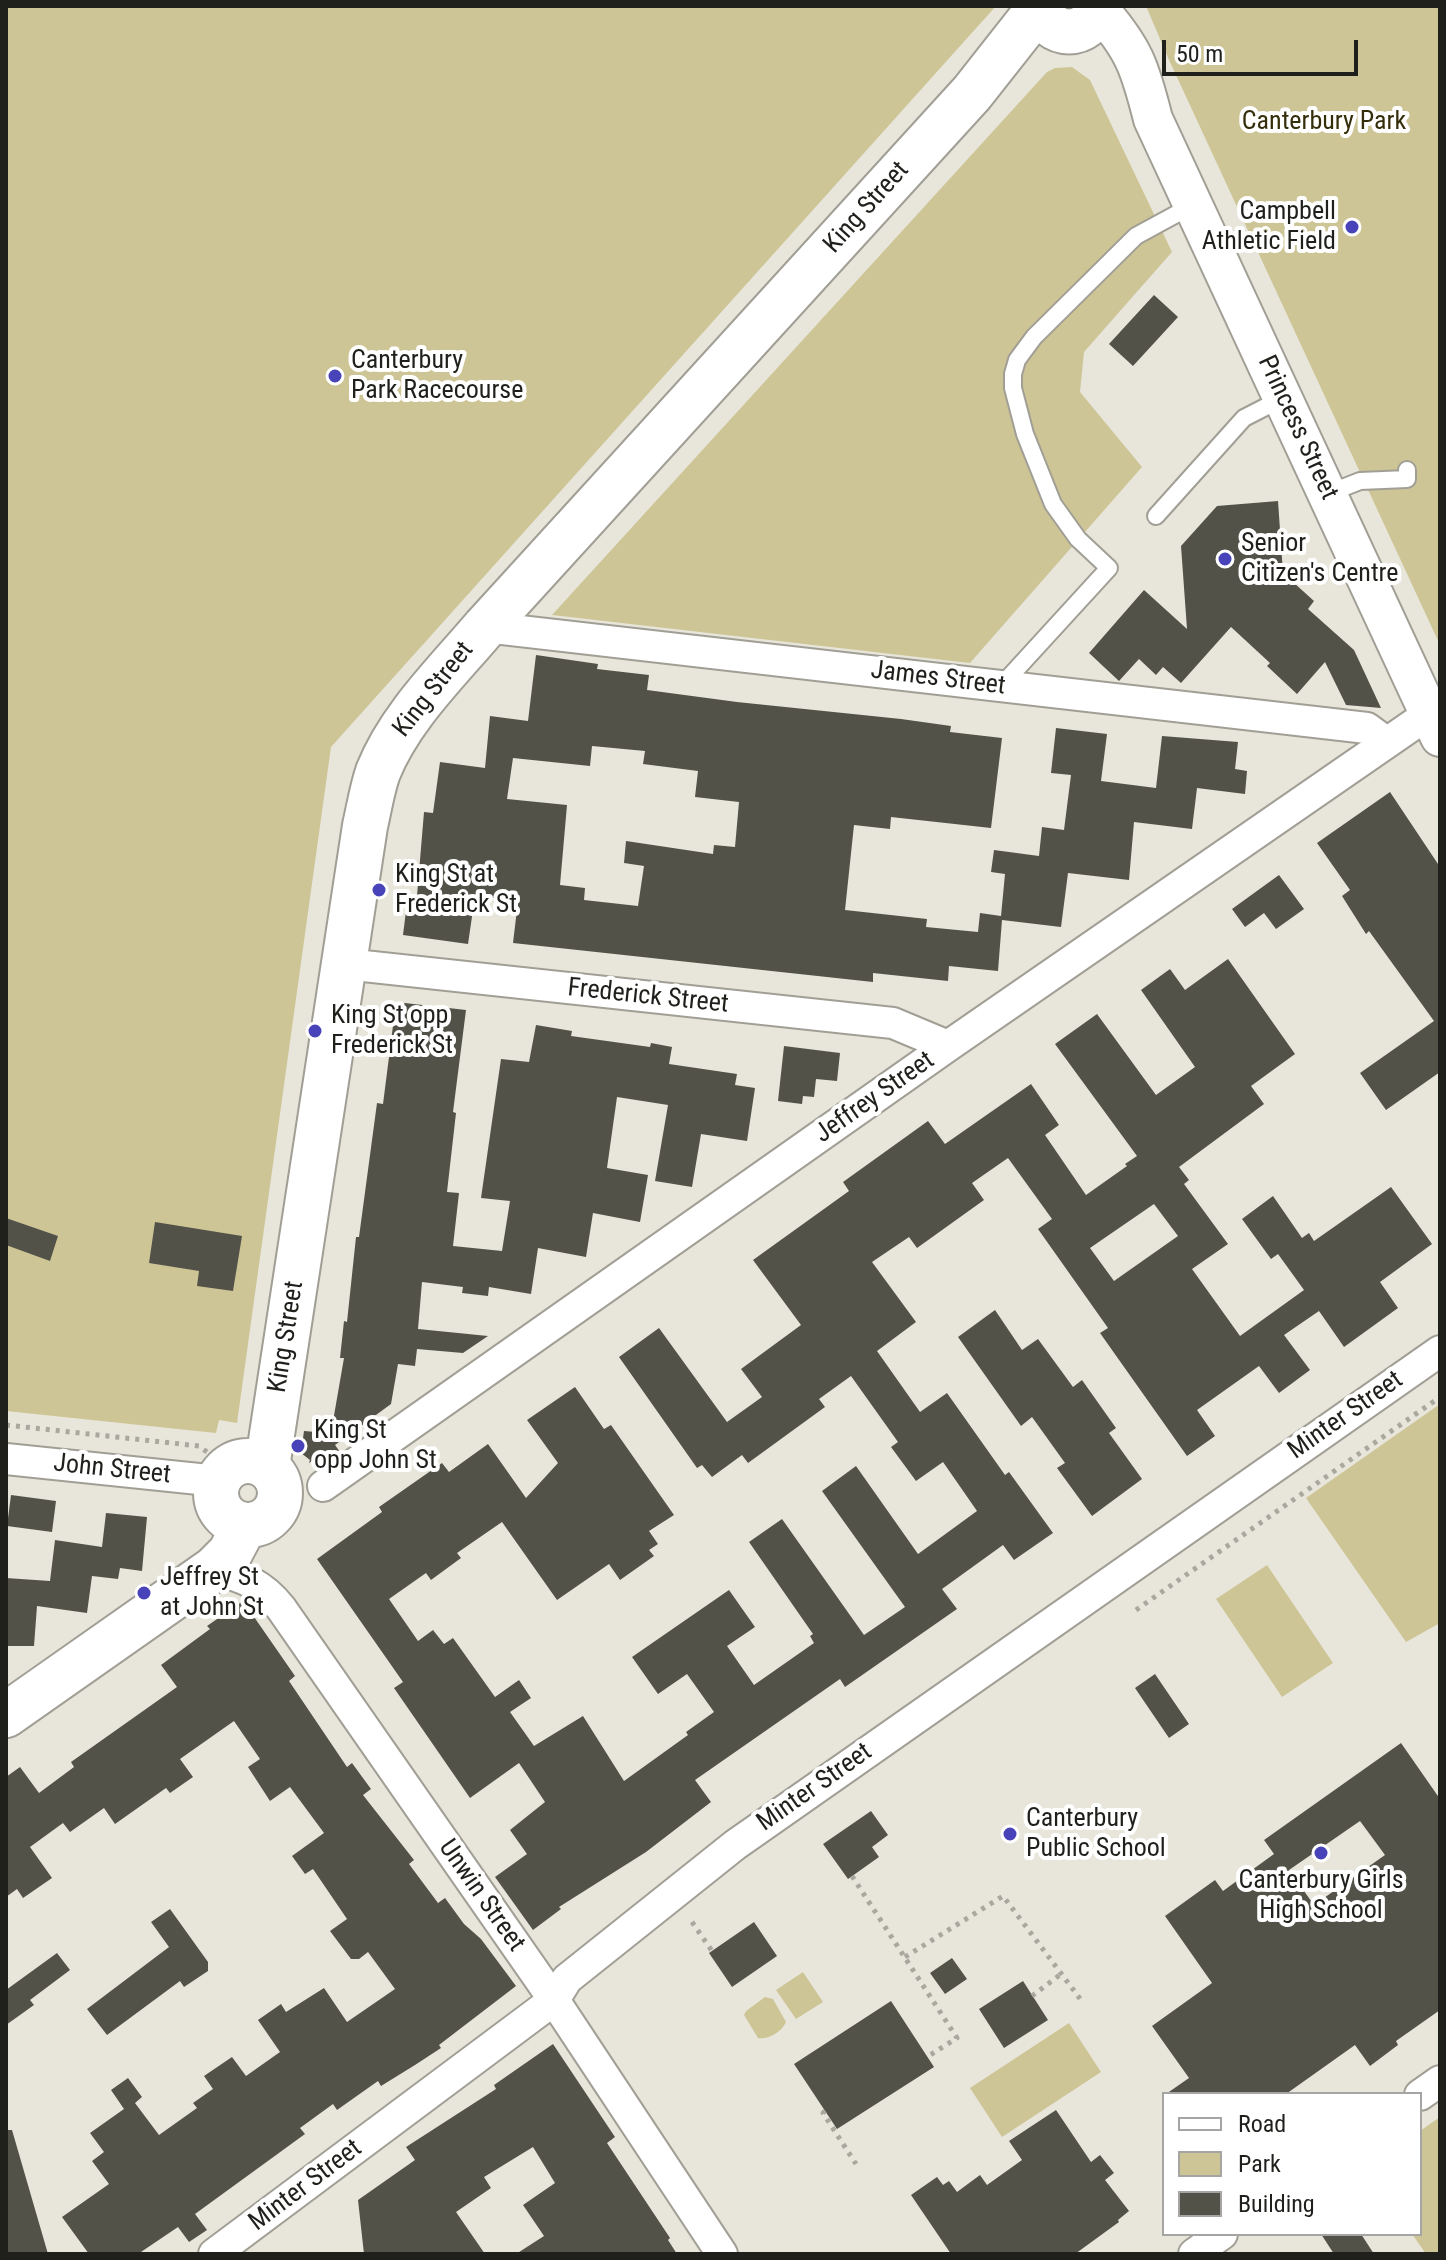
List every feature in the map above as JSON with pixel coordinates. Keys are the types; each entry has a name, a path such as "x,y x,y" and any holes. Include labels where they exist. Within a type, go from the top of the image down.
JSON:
{"main road":[{"name":"King Street","path":"267,1467 365,826 378,773 410,716 485,627 972,93 1069,14"},
{"path":"238,1462 258,1462 267,1467 279,1483 279,1504 265,1520 245,1525 235,1522 221,1510 216,1491 216,1470 238,1462"},
{"path":"6,1715 214,1569 230,1553 245,1525"}],"street":[{"name":"Princess Street","path":"1069,14 1111,62 1153,119 1435,725"},
{"name":"James Street","path":"485,627 1367,728 1386,742"},
{"name":"Jeffrey Street","path":"323,1486 1386,742 1435,725"},
{"name":"Frederick Street","path":"345,964 893,1023 948,1046"},
{"name":"Minter Street","path":"214,2254 554,2000 567,1979 725,1852 1440,1351"},
{"name":"John Street","path":"6,1459 216,1470"},
{"name":"Unwin Street","path":"214,1569 245,1577 259,1585 275,1601 554,2000 722,2254"},
{"path":"1422,2094 1440,2081"},
{"path":"1194,2254 1219,2236"}],"lane":[{"path":"1001,686 1109,568 1078,539 1053,504 1025,434 1013,388 1017,360 1034,337 1136,236 1193,205"},
{"path":"1156,516 1244,418 1283,398"},
{"path":"1327,494 1360,481 1407,479 1407,470"}],"path":[{"path":"1136,1610 1440,1397"},
{"path":"6,1425 199,1446 216,1470"},
{"path":"852,1876 957,2038 927,2057"},
{"path":"905,1957 1003,1896 1081,2000"},
{"path":"692,1922 712,1951"},
{"path":"1032,1996 1061,1974"},
{"path":"825,2111 823,2113 856,2164"}],"green space":[{"name":"Canterbury Park Racecourse","path":"6,6 996,6 331,747 237,1423 219,1420 216,1433 6,1411"},
{"name":"Campbell Athletic Field","path":"1146,6 1440,6 1440,645 1169,60"},
{"path":"1072,67 1090,80 1172,252 1084,352 1080,392 1142,467 970,663 552,615 1047,72"},
{"path":"1440,1404 1440,1623 1406,1642 1306,1498"},
{"path":"1267,1565 1333,1663 1282,1697 1216,1599"},
{"path":"803,1972 823,2002 796,2019 776,1990"},
{"path":"765,1997 773,1999 786,2022 774,2034 758,2038 744,2015"},
{"path":"1069,2023 1101,2072 1002,2137 970,2088"},
{"path":"1440,2117 1440,2254 1426,2254 1413,2236 1422,2236 1422,2130"}],"building":[{"path":"1154,295 1178,317 1133,366 1109,344"},
{"path":"1278,501 1283,573 1314,601 1308,609 1354,650 1381,708 1346,705 1325,662 1297,694 1267,666 1270,663 1231,627 1181,683 1163,667 1156,675 1139,659 1119,681 1089,653 1144,590 1187,629 1181,546 1217,506"},
{"path":"536,655 598,664 597,669 649,675 647,690 901,719 951,726 950,732 1002,738 991,828 891,817 890,829 854,825 845,910 927,919 926,927 978,932 980,913 1001,916 1005,874 991,872 994,850 1039,856 1042,827 1064,830 1071,775 1051,773 1056,728 1107,734 1101,781 1156,788 1162,736 1238,742 1235,769 1247,771 1245,794 1197,788 1192,829 1134,822 1129,880 1068,873 1061,927 1002,920 998,971 949,966 948,981 873,973 873,982 513,943 518,901 475,896 468,944 403,935 408,895 417,896 424,812 433,813 440,762 485,768 490,716 528,721","holes":["592,746 645,751 643,764 698,771 695,797 739,802 735,847 714,845 713,854 626,841 624,863 644,866 638,906 584,900 585,888 560,885 567,805 507,799 513,758 590,766"]},
{"path":"1390,792 1440,867 1440,1072 1386,1110 1360,1073 1434,1021 1369,931 1366,934 1342,896 1350,890 1317,843"},
{"path":"1279,875 1304,909 1276,929 1264,913 1245,927 1232,909"},
{"path":"1228,959 1295,1054 1251,1086 1264,1104 1179,1167 1189,1180 1184,1184 1228,1244 1192,1269 1240,1336 1304,1290 1278,1254 1271,1259 1242,1219 1273,1196 1302,1238 1309,1233 1314,1241 1391,1187 1432,1244 1380,1282 1398,1308 1344,1347 1319,1311 1284,1335 1310,1370 1279,1393 1259,1366 1197,1410 1215,1436 1187,1456 1100,1333 1108,1328 1038,1229 1052,1219 1008,1158 972,1183 984,1200 917,1248 909,1237 872,1262 916,1322 877,1351 920,1412 947,1393 1005,1475 1009,1472 1053,1533 1014,1560 1003,1545 942,1589 957,1609 845,1687 840,1679 695,1780 711,1802 646,1852 559,1907 561,1909 533,1930 495,1877 527,1854 510,1830 545,1802 519,1763 470,1798 394,1688 403,1682 317,1559 382,1512 379,1507 442,1463 449,1472 488,1444 526,1498 558,1463 527,1420 575,1387 604,1429 611,1425 674,1515 649,1531 658,1544 649,1550 654,1556 620,1580 609,1564 557,1600 502,1522 457,1553 461,1558 431,1580 426,1573 389,1599 418,1641 433,1630 444,1644 453,1638 495,1697 519,1680 531,1698 510,1712 534,1746 583,1716 624,1781 688,1735 686,1732 714,1712 687,1674 658,1694 632,1657 729,1590 755,1627 727,1646 754,1685 814,1643 810,1636 813,1634 749,1542 782,1519 864,1635 905,1607 822,1491 856,1466 918,1554 977,1511 943,1462 916,1481 891,1447 898,1442 851,1376 819,1399 825,1407 748,1463 742,1455 712,1477 702,1465 697,1468 619,1357 659,1328 727,1422 762,1397 741,1369 801,1325 753,1260 849,1191 843,1182 928,1121 945,1144 1031,1084 1059,1125 1045,1135 1086,1195 1137,1156 1055,1044 1097,1014 1156,1095 1195,1067 1141,990 1170,969 1185,990","holes":["1154,1204 1178,1236 1114,1281 1090,1248"]},
{"path":"396,1002 466,1010 447,1192 459,1193 453,1246 502,1251 510,1201 481,1198 501,1059 529,1062 536,1025 572,1031 571,1036 672,1047 669,1064 737,1074 735,1085 755,1088 747,1141 701,1134 692,1187 655,1181 668,1105 617,1097 607,1168 648,1175 640,1222 593,1213 586,1257 538,1248 531,1294 489,1287 488,1296 462,1293 463,1287 422,1282 418,1329 488,1336 463,1353 417,1349 415,1366 398,1364 391,1404 335,1445 340,1452 319,1467 312,1461 309,1463 310,1460 301,1453 304,1431 316,1432 317,1425 332,1427 344,1358 340,1358 356,1237 359,1237 377,1103 383,1104"},
{"path":"784,1046 840,1053 837,1081 816,1079 814,1097 803,1096 802,1104 778,1101"},
{"path":"6,1218 58,1236 50,1261 6,1245"},
{"path":"155,1222 242,1236 233,1291 197,1286 199,1271 149,1263"},
{"path":"995,1310 1022,1350 1038,1339 1073,1387 1082,1380 1116,1428 1109,1433 1142,1479 1092,1516 1057,1468 1065,1463 1032,1417 1021,1426 958,1337"},
{"path":"11,1495 56,1501 52,1532 7,1526"},
{"path":"106,1513 147,1517 142,1571 120,1568 118,1579 92,1576 87,1613 37,1606 34,1646 6,1646 6,1578 50,1581 55,1540 102,1547"},
{"path":"243,1601 295,1676 289,1681 347,1767 352,1763 371,1789 363,1795 414,1860 409,1864 438,1903 445,1898 464,1924 481,1939 516,1986 439,2045 441,2048 381,2086 378,2081 337,2110 333,2104 300,2128 305,2134 195,2214 207,2230 189,2242 178,2227 138,2254 89,2254 62,2217 109,2184 92,2161 104,2152 90,2133 124,2109 111,2090 128,2078 142,2097 135,2103 159,2135 197,2108 193,2103 213,2089 204,2076 232,2057 246,2076 280,2052 258,2020 281,2004 286,2012 324,1988 347,2022 395,1989 368,1952 359,1959 351,1959 330,1931 347,1919 313,1869 305,1874 292,1856 324,1833 290,1787 270,1801 248,1767 260,1759 234,1721 180,1759 193,1777 170,1793 166,1788 115,1824 104,1808 70,1832 63,1823 30,1847 52,1878 23,1898 17,1889 6,1897 6,1777 20,1767 39,1793 74,1767 71,1762 177,1687 161,1665 210,1629 207,1626"},
{"path":"1155,1674 1189,1724 1169,1738 1135,1688"},
{"path":"1401,1743 1440,1799 1440,2010 1396,2041 1398,2045 1370,2066 1355,2045 1289,2092 1169,2092 1189,2078 1152,2026 1212,1983 1165,1916 1215,1880 1223,1891 1274,1854 1264,1840","holes":["1360,1821 1385,1855 1314,1905 1289,1870"]},
{"path":"871,1811 888,1835 872,1847 879,1857 848,1879 823,1844"},
{"path":"170,1909 208,1962 208,1971 184,1987 180,1981 107,2035 87,2009 169,1947 151,1922"},
{"path":"754,1922 777,1956 732,1987 709,1953"},
{"path":"57,1953 70,1970 30,2000 34,2005 6,2025 6,1990"},
{"path":"952,1958 967,1979 945,1994 930,1973"},
{"path":"1023,1981 1048,2020 1004,2048 979,2009"},
{"path":"891,2001 934,2067 837,2129 794,2064"},
{"path":"553,2044 615,2137 607,2143 670,2238 668,2240 677,2254 516,2254 544,2236 523,2205 555,2183 533,2147 484,2177 491,2188 456,2212 485,2254 364,2254 358,2200 415,2160 406,2147 496,2089 494,2085"},
{"path":"1056,2110 1091,2162 1100,2155 1114,2173 1105,2180 1129,2211 1075,2254 951,2254 911,2195 937,2177 943,2185 949,2181 957,2192 980,2175 987,2185 1022,2160 1009,2141"},
{"path":"6,2130 12,2130 48,2254 6,2254"},
{"path":"1322,2236 1362,2236 1374,2254 1334,2254"}],"place":[{"name":"Campbell Athletic Field","path":"1352,227"},
{"name":"Canterbury Park Racecourse","path":"335,376"},
{"name":"Senior Citizen's Centre","path":"1225,559"},
{"name":"King St at Frederick St","path":"379,890"},
{"name":"King St opp Frederick St","path":"315,1031"},
{"name":"King St opp John St","path":"298,1446"},
{"name":"Jeffrey St at John St","path":"144,1593"},
{"name":"Canterbury Public School","path":"1010,1834"},
{"name":"Canterbury Girls High School","path":"1321,1853"}],"park label":[{"name":"Canterbury Park","path":"1324,122"}]}
